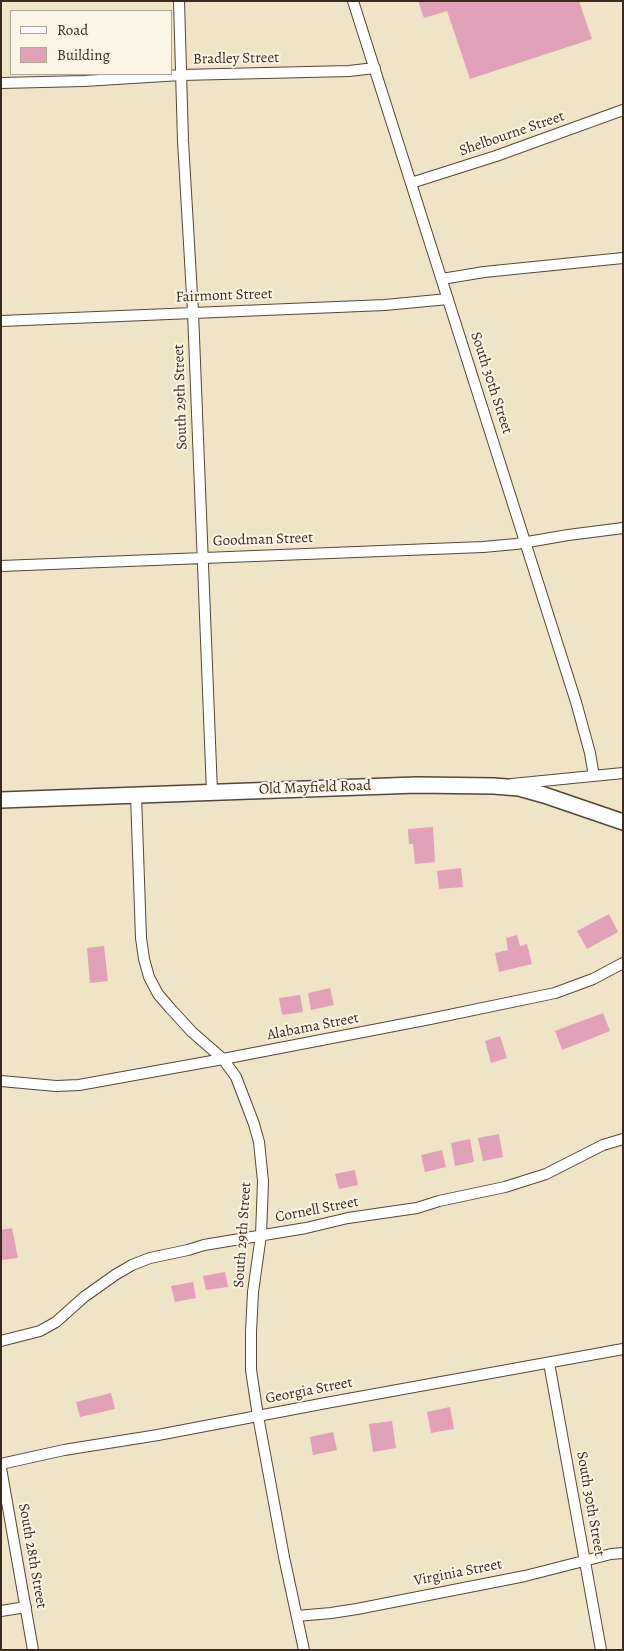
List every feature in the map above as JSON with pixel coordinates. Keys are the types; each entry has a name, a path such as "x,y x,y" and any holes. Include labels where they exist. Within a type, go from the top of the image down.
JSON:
{"main road":[{"name":"Old Mayfield Road","path":"1,800 416,785 494,786 519,788 623,822"}],"street":[{"name":"South 29th Street","path":"179,1 183,141 193,312 212,792"},
{"name":"South 30th Street","path":"353,1 576,702 594,776"},
{"name":"Bradley Street","path":"1,83 181,75 352,71 375,68"},
{"name":"Shelbourne Street","path":"411,182 496,156 623,110"},
{"path":"442,279 484,272 623,258"},
{"name":"Fairmont Street","path":"1,321 385,305 448,299"},
{"name":"Goodman Street","path":"1,566 483,548 623,528"},
{"path":"494,786 623,773"},
{"name":"South 29th Street","path":"136,795 141,938 149,977 158,994 170,1008 192,1032 223,1059 236,1077 259,1142 263,1181 261,1235 251,1332 251,1370 284,1557 304,1650"},
{"name":"Alabama Street","path":"1,1081 56,1086 79,1085 223,1059 555,993 593,979 623,963"},
{"name":"Cornell Street","path":"1,1341 40,1331 56,1322 84,1297 115,1275 150,1258 204,1245 306,1228 348,1218 417,1208 439,1201 505,1187 546,1174 603,1145 623,1139"},
{"name":"Georgia Street","path":"1,1464 64,1450 158,1435 623,1349"},
{"name":"South 30th Street","path":"549,1363 601,1650"},
{"name":"South 28th Street","path":"1,1468 33,1650"},
{"name":"Virginia Street","path":"297,1616 358,1609 525,1576 585,1560 623,1553"},
{"path":"1,1611 26,1607"}],"building":[{"path":"418,1 579,1 592,39 470,79 447,11 424,18"},
{"path":"433,827 435,862 415,864 413,844 409,844 408,829"},
{"path":"461,868 463,887 439,889 437,871"},
{"path":"609,914 618,932 587,949 577,931"},
{"path":"517,935 520,946 527,944 532,964 499,972 495,953 508,950 506,938"},
{"path":"104,946 108,981 90,983 87,948"},
{"path":"330,988 334,1005 311,1010 308,993"},
{"path":"300,995 303,1012 282,1015 279,998"},
{"path":"603,1013 610,1031 562,1050 555,1031"},
{"path":"500,1036 507,1058 491,1063 485,1041"},
{"path":"499,1134 503,1157 483,1161 478,1138"},
{"path":"470,1139 474,1162 455,1166 451,1143"},
{"path":"442,1150 446,1167 425,1172 421,1155"},
{"path":"355,1170 358,1185 339,1189 335,1174"},
{"path":"12,1228 18,1258 1,1260 1,1230"},
{"path":"225,1272 228,1287 206,1290 203,1276"},
{"path":"193,1282 196,1298 175,1302 171,1286"},
{"path":"111,1393 115,1409 80,1417 76,1402"},
{"path":"450,1407 454,1429 431,1433 427,1412"},
{"path":"392,1421 396,1448 373,1452 369,1424"},
{"path":"333,1432 337,1450 313,1455 310,1437"}]}
